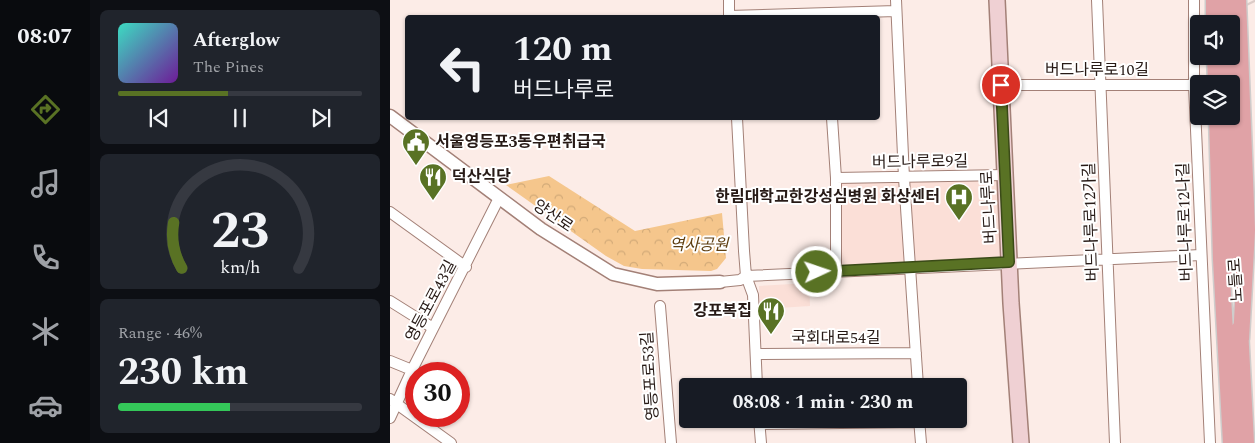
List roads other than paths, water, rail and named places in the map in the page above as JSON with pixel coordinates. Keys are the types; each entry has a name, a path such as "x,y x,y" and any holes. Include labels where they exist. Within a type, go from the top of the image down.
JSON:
{"main road":[{"name":"버드나루로","path":"997,0 1009,262 1021,443"},
{"path":"1202,0 1203,15"},
{"path":"1214,0 1214,15"},
{"path":"1227,0 1227,15"},
{"path":"1238,0 1247,230 1241,339"},
{"path":"1206,125 1209,228 1223,294"},
{"name":"노들로","path":"1217,125 1223,294 1231,443"},
{"name":"노들로","path":"1230,125 1235,262 1246,443"}],"street":[{"path":"729,0 729,15"},
{"path":"896,0 904,178 918,378"},
{"name":"버드나루로12가길","path":"1097,0 1115,443"},
{"name":"버드나루로12나길","path":"1194,0 1198,75"},
{"path":"826,15 896,11"},
{"name":"버드나루로10길","path":"1001,85 1190,84"},
{"name":"양산로","path":"390,116 541,229 613,274 657,284 720,282"},
{"path":"737,120 746,276 753,295 757,378"},
{"path":"832,120 836,178 836,271"},
{"name":"버드나루로12나길","path":"1199,125 1201,255 1210,443"},
{"name":"버드나루로9길","path":"836,178 1005,175"},
{"name":"영등포로43길","path":"416,362 466,267 499,198"},
{"path":"390,212 466,267"},
{"path":"720,282 740,280 746,276 1009,262 1201,255"},
{"path":"390,301 433,328"},
{"name":"영등포로53길","path":"660,306 670,443"},
{"name":"국회대로54길","path":"756,354 916,353"},
{"path":"390,362 405,367"},
{"name":"영등포로43길","path":"390,418 393,400 405,381"},
{"path":"393,400 451,443"},
{"path":"760,428 762,443"},
{"path":"920,428 920,443"}],"place":[{"name":"서울영등포3동우편취급국","path":"416,166"},
{"name":"덕산식당","path":"433,201"},
{"name":"한림대학교한강성심병원 화상센터","path":"959,221"},
{"name":"강포복집","path":"771,335"}],"park label":[{"name":"역사공원","path":"699,245"}]}
